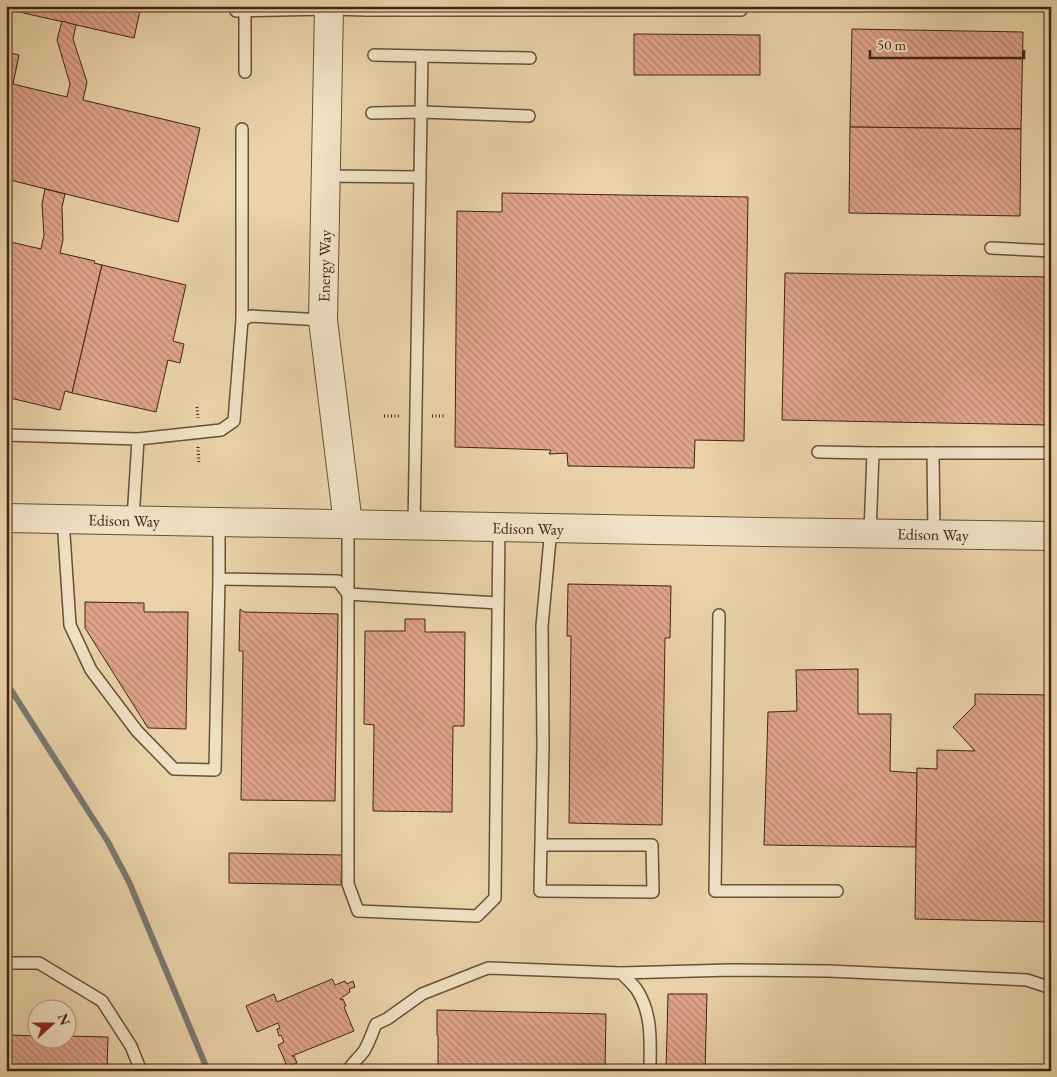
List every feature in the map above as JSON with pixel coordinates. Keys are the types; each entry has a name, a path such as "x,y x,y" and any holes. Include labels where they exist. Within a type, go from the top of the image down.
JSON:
{"street":[{"name":"Energy Way","path":"329,8 323,320 348,524"},
{"name":"Edison Way","path":"6,518 1051,536"}],"lane":[{"path":"233,6 236,11 329,8 741,10 741,6"},
{"path":"245,11 245,72"},
{"path":"374,55 530,58"},
{"path":"414,526 422,56"},
{"path":"372,113 421,112 529,116"},
{"path":"6,435 138,439 221,430 234,421 242,320 242,129"},
{"path":"325,176 420,177"},
{"path":"991,248 1051,251"},
{"path":"242,320 251,316 323,320"},
{"path":"133,521 138,439"},
{"path":"818,452 1051,453"},
{"path":"870,534 873,453"},
{"path":"933,453 934,534"},
{"path":"63,520 70,625 92,670 137,731 174,769 215,770 219,522"},
{"path":"348,524 348,884 358,911 477,916 495,898 499,527"},
{"path":"541,845 652,845 652,892 540,891 543,746 542,626 551,528"},
{"path":"219,579 338,581 348,594 498,602"},
{"path":"719,615 715,891 837,891"},
{"path":"6,963 39,963 102,1001 131,1046 141,1071"},
{"path":"348,1071 367,1046 376,1024 387,1019 422,994 488,968 621,973 730,970 828,971 1027,980 1051,988"},
{"path":"621,973 637,990 646,1009 650,1026 650,1071"}],"building":[{"path":"6,6 141,6 134,38 6,9"},
{"path":"62,21 76,25 73,39 87,82 83,100 200,128 178,222 6,179 6,52 19,55 13,84 67,97 70,84 57,40"},
{"path":"852,29 1023,32 1021,129 850,127"},
{"path":"634,34 760,35 760,75 634,75"},
{"path":"850,127 1021,129 1020,216 849,213"},
{"path":"45,189 65,194 62,207 63,240 60,253 95,261 94,263 102,265 72,393 65,391 60,410 6,397 6,241 41,249 44,235 42,204"},
{"path":"502,193 748,197 744,441 695,440 694,468 568,466 567,453 549,454 551,450 455,447 457,211 502,212"},
{"path":"102,265 186,285 173,341 184,344 180,363 168,360 156,412 72,393"},
{"path":"785,273 1051,277 1050,425 782,420"},
{"path":"568,584 671,586 670,638 665,638 662,825 569,823 571,636 567,636"},
{"path":"85,602 144,603 144,612 188,612 186,729 148,728 85,628"},
{"path":"240,609 244,612 338,614 335,801 241,800 243,651 239,651"},
{"path":"405,619 425,619 425,632 465,632 464,726 453,726 452,812 373,811 374,725 364,724 365,631 405,631"},
{"path":"858,669 858,714 891,714 890,771 917,773 916,847 764,845 768,712 797,711 796,670"},
{"path":"975,694 1051,695 1051,922 915,919 917,768 937,769 937,750 975,751 953,727 975,705"},
{"path":"229,853 342,855 341,885 229,883"},
{"path":"332,979 335,985 345,981 347,984 353,981 355,987 349,989 350,992 340,999 343,999 346,1006 344,1007 354,1031 292,1056 294,1056 297,1063 287,1066 278,1045 284,1042 281,1035 279,1036 277,1029 280,1028 278,1023 257,1032 246,1006 274,994 277,1002"},
{"path":"668,994 707,994 705,1071 666,1071"},
{"path":"437,1010 606,1014 605,1071 438,1071"},
{"path":"6,1035 28,1036 28,1050 78,1050 78,1036 108,1037 107,1071 6,1071"}],"waterway":[{"path":"6,682 108,842 129,882 208,1071"}]}
